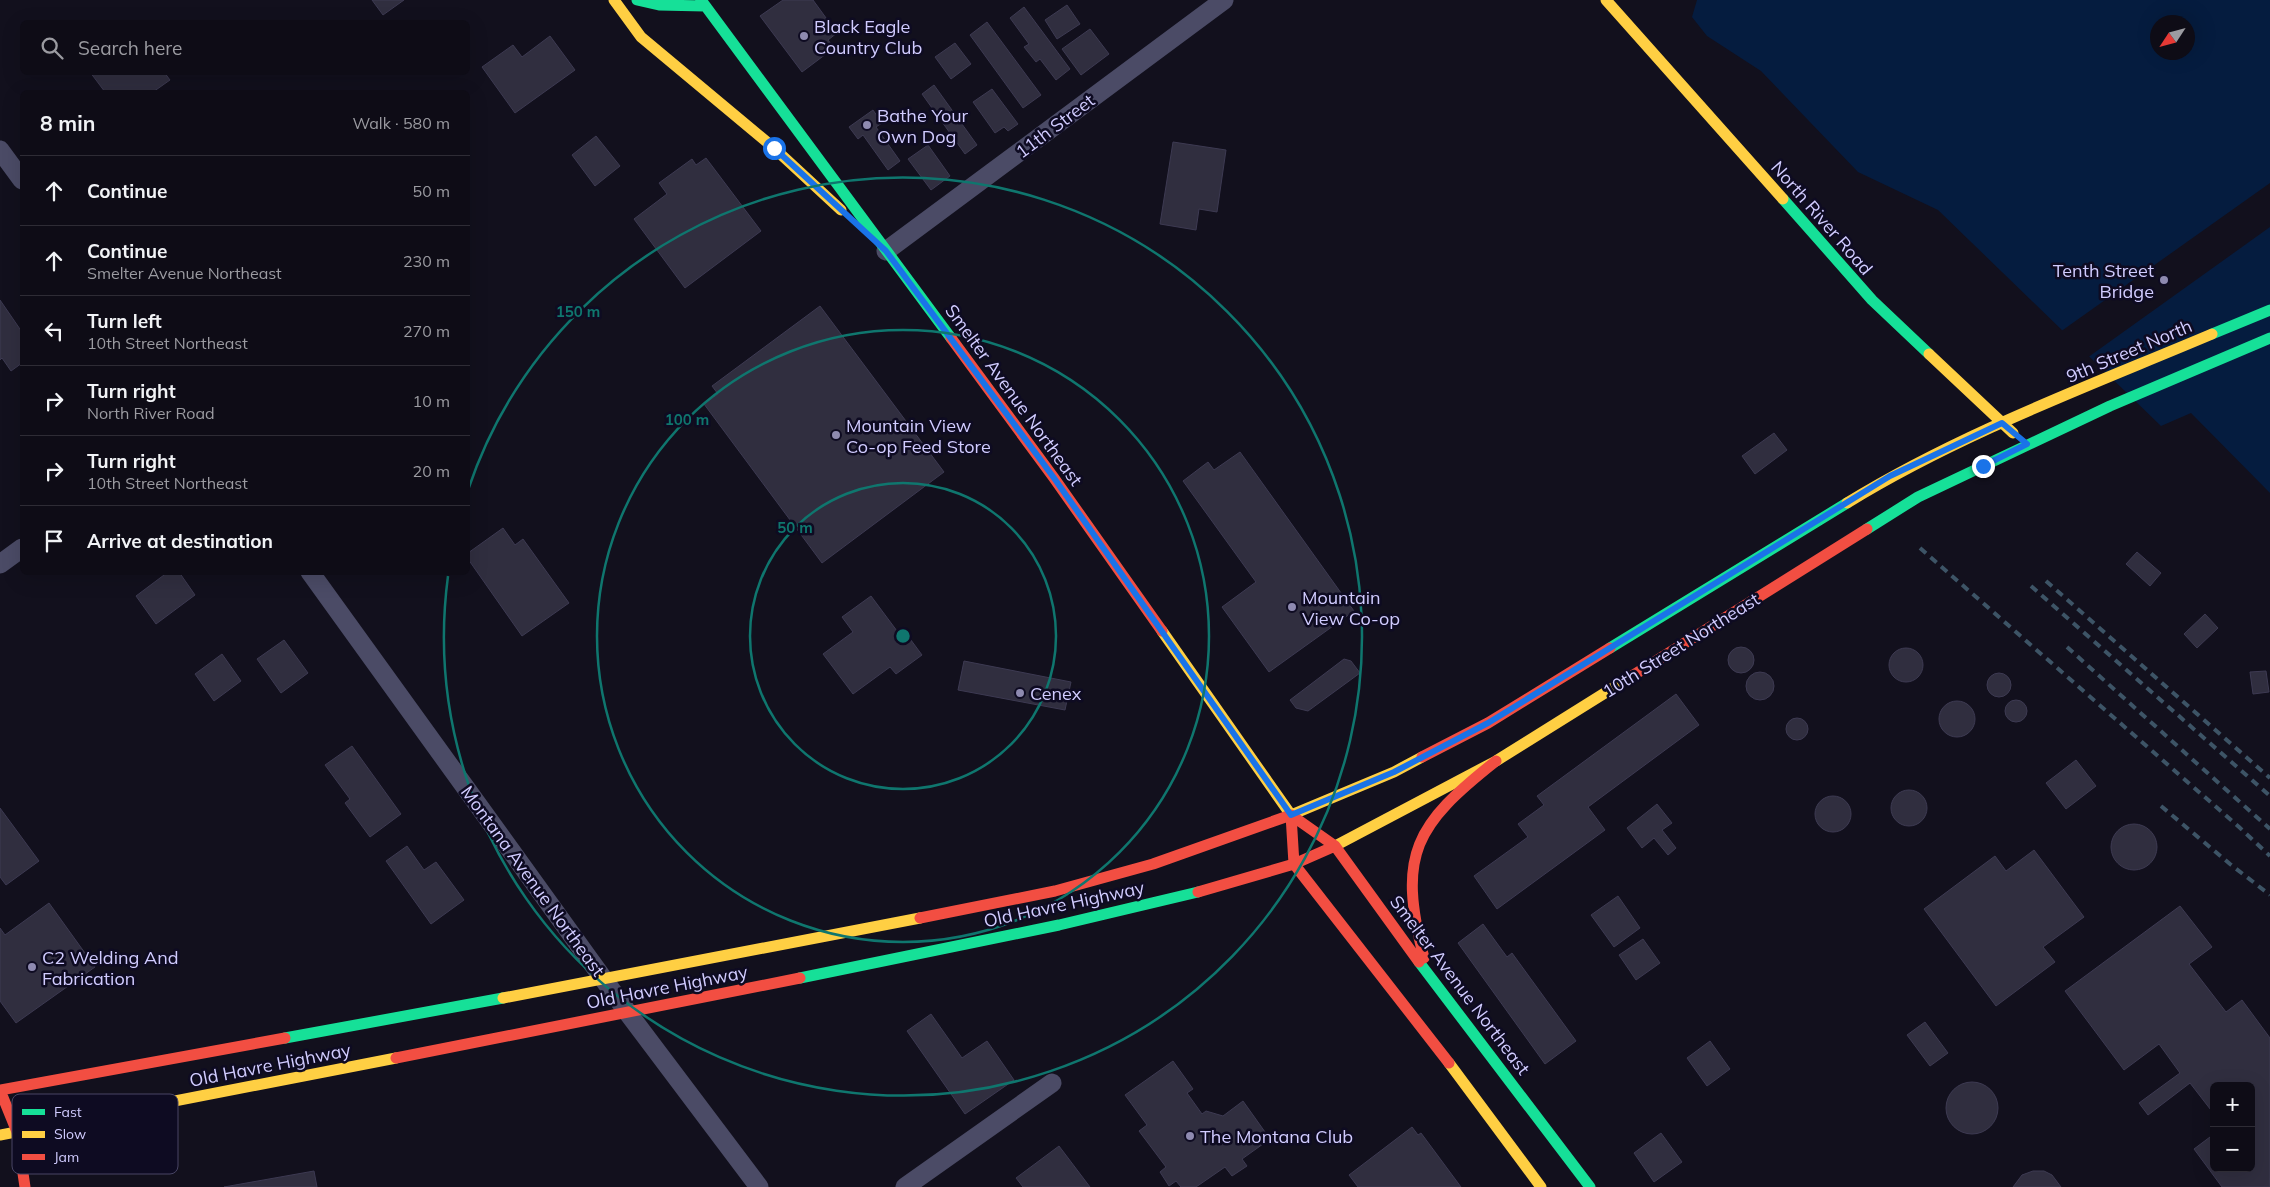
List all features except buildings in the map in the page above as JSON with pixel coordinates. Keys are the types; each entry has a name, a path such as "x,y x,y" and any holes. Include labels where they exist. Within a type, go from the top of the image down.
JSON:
{"main road":[{"path":"614,0 641,37 774,148 886,251"},
{"path":"636,0 659,4 706,2"},
{"name":"North River Road","path":"1606,0 1872,300 2002,423 2027,444"},
{"name":"Smelter Avenue Northeast","path":"706,2 886,251 1054,478 1291,815 1335,846 1430,978 1590,1187"},
{"name":"9th Street North","path":"2002,423 2270,310"},
{"path":"2027,444 2110,406 2270,338"},
{"name":"10th Street Northeast","path":"1291,815 1394,772 1488,723 1890,476 2002,423"},
{"name":"10th Street Northeast","path":"1335,846 1496,761 1918,498 2027,444"},
{"path":"1430,978 1414,922 1411,899 1411,876 1416,854 1423,834 1437,813 1452,796 1496,761"},
{"path":"1291,815 1294,864 1432,1040 1542,1187"},
{"name":"Old Havre Highway","path":"0,1090 604,980 1055,891 1153,864 1291,815"},
{"name":"Old Havre Highway","path":"178,1101 628,1013 1059,925 1216,888 1294,864 1335,846"},
{"path":"0,1090 12,1120"},
{"path":"23,1174 25,1187"}],"street":[{"name":"11th Street","path":"886,251 1224,0"},
{"path":"0,150 20,177"},
{"path":"0,564 20,549"},
{"name":"Montana Avenue Northeast","path":"312,575 628,1013 759,1187"},
{"path":"905,1187 1052,1083"}],"water":[{"path":"1697,0 2270,0 2270,493 2191,413 2161,426 1938,210 1858,172 1761,71 1707,36 1692,17"}],"pier":[{"name":"Tenth Street Bridge","path":"2270,183 2270,227 2087,358 2060,332"}],"railway":[{"path":"1920,548 2270,856"},
{"path":"2046,581 2270,778"},
{"path":"2031,586 2270,796"},
{"path":"2067,647 2270,829"},
{"path":"2161,806 2270,895"}],"traffic: fast":[{"path":"637,0 659,5 705,6"},
{"path":"701,0 951,338"},
{"path":"1783,199 1872,300 1929,354"},
{"path":"2212,334 2270,310"},
{"path":"1867,529 1918,497 2110,406 2270,338"},
{"path":"1610,648 1847,503"},
{"path":"800,978 1059,925 1198,892"},
{"path":"1419,962 1590,1187"},
{"path":"285,1038 503,998"}],"traffic: slow":[{"path":"614,0 641,37 774,148 841,210"},
{"path":"1606,0 1783,199"},
{"path":"1847,503 1890,478 1980,432 2212,334"},
{"path":"1929,354 2013,433"},
{"path":"1162,631 1291,815 1394,772 1422,757"},
{"path":"1335,846 1496,761 1624,681"},
{"path":"503,998 920,918"},
{"path":"178,1100 396,1058"},
{"path":"1449,1063 1541,1187"},
{"path":"0,1135 12,1133"}],"traffic: jam":[{"path":"951,338 1054,478 1162,631"},
{"path":"1624,681 1867,529"},
{"path":"1422,757 1488,723 1610,648"},
{"path":"1424,958 1412,892 1414,867 1420,844 1431,824 1447,804 1496,761"},
{"path":"1291,815 1335,846 1419,962"},
{"path":"1291,815 1294,864 1449,1063"},
{"path":"920,918 1055,891 1153,864 1291,815"},
{"path":"1198,892 1294,864 1335,846"},
{"path":"396,1058 800,978"},
{"path":"0,1090 285,1038"},
{"path":"0,1090 12,1120"},
{"path":"23,1174 25,1187"}],"place":[{"name":"Black Eagle Country Club","path":"804,36"},
{"name":"Bathe Your Own Dog","path":"867,125"},
{"name":"Tenth Street Bridge","path":"2164,280"},
{"name":"Mountain View Co-op Feed Store","path":"836,435"},
{"name":"Mountain View Co-op","path":"1292,607"},
{"name":"Cenex","path":"1020,693"},
{"name":"C2 Welding And Fabrication","path":"32,967"},
{"name":"The Montana Club","path":"1190,1136"}],"route":[{"path":"774,148 886,251 1054,478 1291,815 1394,772 1488,723 1890,476 2002,423 2027,444 1983,466"}]}
